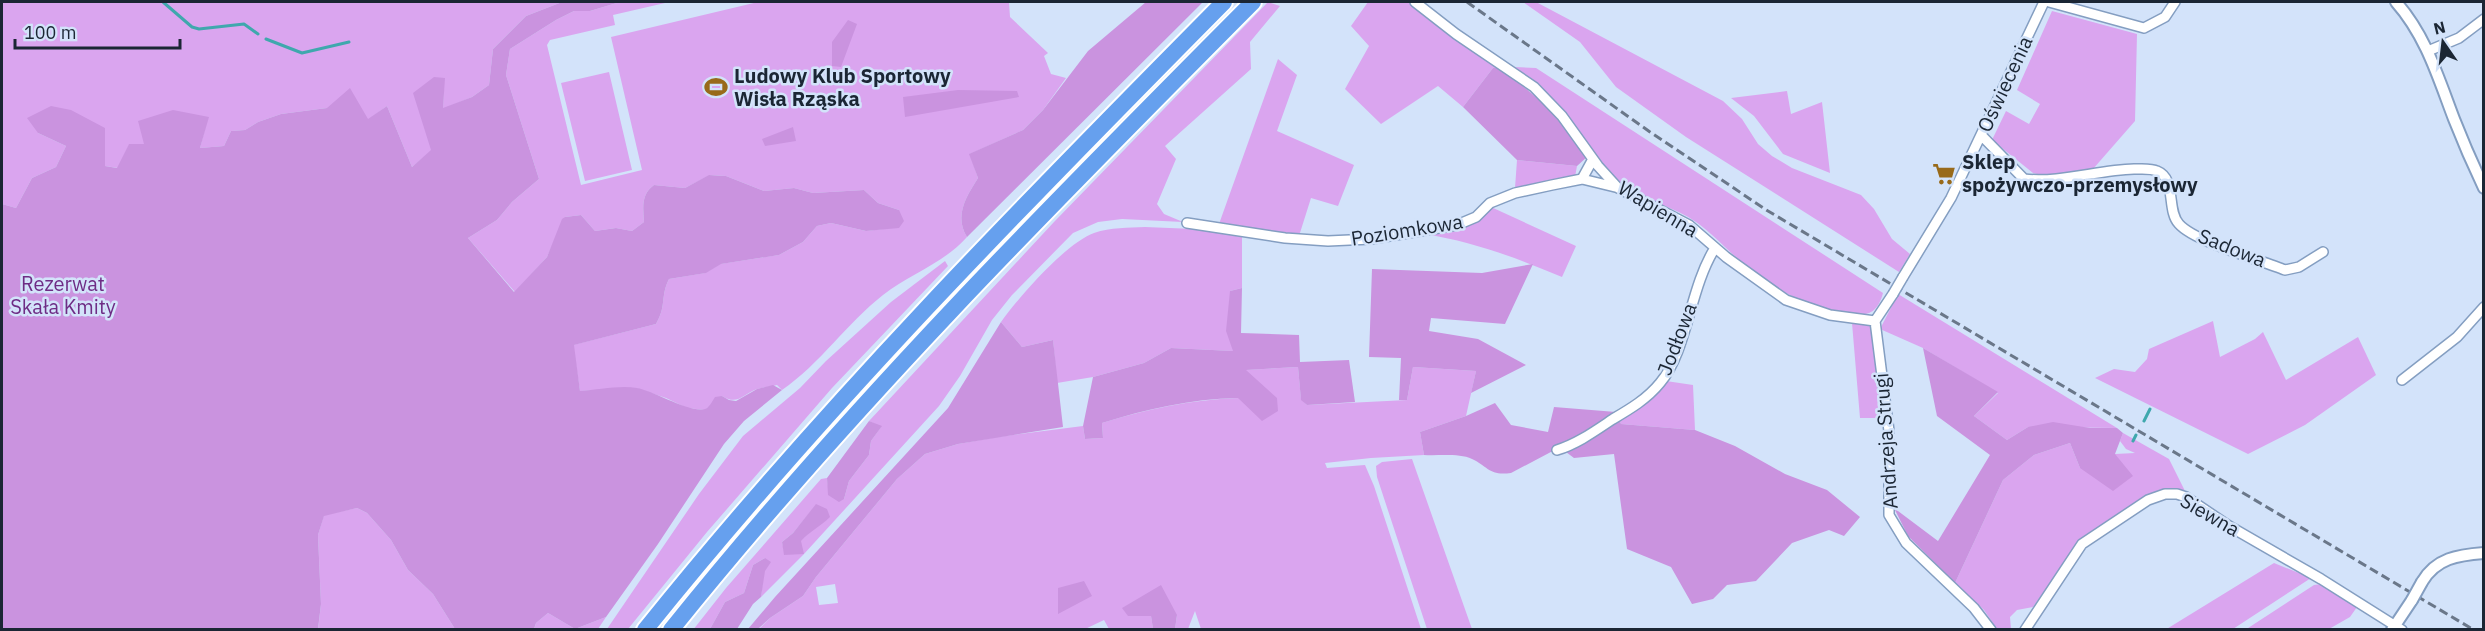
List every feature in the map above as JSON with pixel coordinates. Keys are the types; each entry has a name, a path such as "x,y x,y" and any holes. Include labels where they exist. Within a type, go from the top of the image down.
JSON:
{"highway":[{"path":"645,630 764,487 870,368 997,233 1224,2"},
{"path":"671,630 879,388 1034,225 1253,2"}],"street":[{"name":"Wapienna","path":"1415,2 1456,34 1534,87 1562,116 1593,159 1618,188 1689,225 1714,248 1786,300 1830,315 1875,321"},
{"name":"Oświecenia","path":"1875,321 1951,198 2044,2"},
{"path":"2049,2 2144,28 2165,17 2175,2"},
{"path":"2396,2 2428,51 2484,188"},
{"path":"2428,51 2459,38 2484,19"},
{"name":"Sadowa","path":"1981,135 2024,179 2052,180 2104,170 2156,170 2168,181 2171,207 2183,228 2203,239 2285,270 2299,267 2323,252"},
{"path":"1582,179 1593,159"},
{"name":"Poziomkowa","path":"1187,223 1285,238 1328,241 1371,239 1456,225 1476,218 1490,203 1515,193 1582,179 1618,188"},
{"name":"Jodłowa","path":"1557,450 1582,439 1637,404 1667,374 1704,264 1714,248"},
{"path":"2402,380 2457,337 2484,307"},
{"name":"Andrzeja Strugi","path":"1875,321 1889,431 1889,515 1906,543 1974,608 1991,630"},
{"name":"Siewna","path":"2025,630 2082,544 2148,500 2164,494 2186,497 2229,526 2321,579 2396,628"},
{"path":"2396,628 2429,571 2457,555 2484,553"}],"shaded area":[{"path":"2,2 562,2 526,16 493,49 489,85 472,97 443,109 444,78 431,151 412,167 387,106 368,120 327,108 281,114 258,122 245,130 231,131 224,146 200,148 208,117 139,122 145,144 129,145 118,168 105,166 105,128 38,133 66,146 56,167 32,178 16,208 2,204"},
{"path":"620,2 665,3 613,15 615,25 550,40 547,45 581,185 642,170 611,37 758,2 1009,2 1010,17 1048,53 1044,56 1051,74 1066,78 1043,110 1023,130 970,154 978,178 963,207 962,222 967,237 948,254 883,295 857,318 809,368 782,390 777,385 757,389 732,400 722,396 705,410 687,408 636,388 580,391 573,345 656,324 669,279 705,273 720,264 779,255 803,242 817,226 831,223 866,231 899,227 899,210 878,203 864,190 813,193 794,188 764,191 726,176 710,175 685,188 654,185 645,197 644,222 632,231 616,228 595,231 581,215 565,217 547,257 515,292 468,238 497,220 512,202 539,179 506,75 510,49 574,11 590,11"},
{"path":"1268,2 1280,6 1250,42 1251,69 1165,146 1176,159 1157,204 1164,214 1183,222 1122,219 1098,222 1073,233 1012,295 992,320 960,376 939,406 804,554 761,597 765,558 753,565 744,593 725,602 710,629 693,630 726,588 821,479 827,478 829,495 844,499 849,481 869,455 871,441 881,427 869,421 1054,222","holes":["816,505 812,530 785,555 782,542 793,533"]},
{"path":"1368,2 1410,2 1452,36 1499,66 1493,68 1463,107 1438,86 1381,124 1345,89 1369,46 1351,26"},
{"path":"1523,2 1536,2 1723,101 1742,119 1758,144 1772,156 1792,168 1861,195 1874,209 1892,239 1910,254 1899,272 1686,137 1616,87 1580,42"},
{"path":"2052,11 2137,34 2135,121 2093,169 2045,176 2033,173 1992,140 2006,111 2029,124 2040,104 2017,90"},
{"path":"1278,59 1297,75 1277,131 1354,165 1338,206 1311,198 1299,236 1219,224"},
{"path":"1515,67 1536,68 1883,293 1881,300 1870,313 1852,314 1817,306 1779,289 1744,264 1696,222 1626,188 1609,172 1559,107"},
{"path":"609,72 632,170 585,181 561,83"},
{"path":"1787,91 1791,114 1822,102 1830,173 1783,154 1754,116 1731,98"},
{"path":"1517,160 1577,166 1575,177 1515,188"},
{"path":"1491,207 1576,246 1562,277 1495,251 1425,234 1468,226"},
{"path":"1145,227 1194,229 1242,237 1242,288 1230,291 1233,351 1171,348 1144,363 1093,377 1057,383 1053,340 1022,347 1001,322 1043,272 1083,239 1107,230"},
{"path":"945,261 948,266 832,388 707,532 628,629 607,629 699,494 743,436 800,388 891,302"},
{"path":"1898,294 2117,428 2028,427 2007,440 1974,416 1998,393 1923,348 1880,329"},
{"path":"2213,321 2220,357 2255,339 2263,332 2286,380 2358,337 2376,375 2305,425 2248,454 2095,378 2114,369 2135,372 2147,359 2149,349"},
{"path":"1852,323 1868,324 1873,329 1883,418 1860,418"},
{"path":"1298,367 1301,399 1307,405 1407,400 1413,367 1476,371 1466,416 1420,432 1424,455 1325,463 1327,468 1365,465 1421,629 1201,629 1195,611 1188,629 1175,629 1177,615 1128,616 1151,616 1153,629 1109,629 1104,620 1083,630 758,630 770,618 803,596 897,479 925,454 958,444 997,437 1083,426 1085,439 1103,438 1102,423 1152,409 1238,398 1245,370","holes":["835,584 838,603 819,605 816,587"]},
{"path":"1666,381 1693,385 1695,430 1621,424 1619,419"},
{"path":"2123,433 2169,459 2185,491 2174,488 2159,490 2077,544 2033,607 2017,610 2010,617 2011,629 1997,629 1984,610 1955,583 2003,480 2034,455 2070,443 2080,468 2115,454 2135,453 2126,449 2120,441"},
{"path":"1412,459 1472,629 1427,629 1377,477 1376,466 1382,462"},
{"path":"357,508 367,513 391,540 408,570 433,594 455,629 318,630 321,604 318,535 324,515"},
{"path":"2274,563 2311,578 2233,629 2165,630"},
{"path":"2322,584 2357,607 2350,617 2329,629 2245,630 2314,585"},
{"path":"548,613 575,629 606,617 598,629 534,630 536,623"}],"green space":[{"name":"Rezerwat Skała Kmity","path":"562,2 620,2 590,11 574,11 510,49 506,75 539,179 512,202 497,220 468,238 514,292 547,257 562,219 581,215 595,231 616,228 632,231 644,222 645,197 654,185 685,188 709,175 726,176 764,191 794,188 813,193 864,190 878,203 899,210 904,221 899,228 866,231 831,223 817,226 803,242 779,255 721,264 706,273 669,279 656,324 574,345 580,391 616,387 637,388 701,410 707,408 715,397 722,396 736,401 757,389 773,385 782,390 744,421 724,444 658,544 606,617 575,629 548,613 536,623 534,629 455,629 433,594 408,570 391,540 367,513 357,508 324,516 318,535 321,604 318,629 2,629 2,204 16,208 32,178 56,167 66,146 38,133 27,118 51,106 71,110 105,128 105,166 117,168 129,144 144,144 138,121 173,110 209,117 200,148 224,146 231,131 245,130 258,122 281,114 327,108 350,88 368,119 387,106 412,167 431,150 413,93 434,77 445,78 443,108 472,97 489,85 493,49 526,16"},
{"path":"1146,2 1203,2 967,237 962,222 963,207 978,178 969,154 1023,130 1043,110 1088,51"},
{"path":"848,20 857,24 841,67 832,66 832,42"},
{"path":"1499,66 1557,115 1587,157 1577,166 1517,160 1463,107 1493,68"},
{"path":"958,90 1017,91 1019,97 905,117 903,97"},
{"path":"793,127 796,141 765,146 762,139"},
{"path":"1533,264 1505,324 1431,318 1429,331 1478,339 1526,365 1471,393 1476,371 1413,367 1407,400 1399,400 1401,358 1369,357 1372,269 1482,273"},
{"path":"1242,288 1241,333 1299,335 1300,362 1349,360 1355,402 1307,405 1301,400 1298,367 1246,370 1277,398 1278,411 1262,421 1238,398 1203,400 1152,409 1102,423 1103,438 1085,439 1083,426 1093,377 1144,363 1171,348 1233,351 1226,331 1230,291"},
{"path":"1001,322 1022,347 1053,340 1063,427 958,444 925,454 897,479 803,596 758,629 748,629 948,408"},
{"path":"1923,348 1998,392 1974,416 2007,440 2028,427 2053,422 2090,428 2117,428 2123,433 2115,454 2133,476 2113,491 2080,468 2070,443 2034,455 2003,480 1955,583 1908,536 1894,508 1938,541 1990,455 1937,416"},
{"path":"1495,403 1511,425 1548,432 1554,407 1616,412 1581,436 1511,473 1493,472 1467,457 1424,455 1420,432"},
{"path":"1619,419 1621,424 1695,430 1735,446 1785,474 1827,490 1860,517 1844,536 1829,530 1792,543 1756,581 1727,585 1713,599 1692,604 1671,567 1627,549 1614,454 1574,458 1566,452"},
{"path":"869,421 882,426 871,441 869,455 849,481 844,499 839,502 828,495 827,478"},
{"path":"816,504 827,509 830,517 801,541 804,554 784,555 782,542 793,533"},
{"path":"765,558 771,562 765,571 761,597 753,604 737,629 710,629 725,602 744,593 753,565"},
{"path":"1084,581 1092,596 1058,614 1058,588"},
{"path":"1161,585 1177,615 1175,629 1153,629 1151,616 1128,616 1122,608"}],"waterway":[{"path":"163,2 192,27 199,29 244,24 258,34"},
{"path":"266,39 302,53 349,42"},
{"path":"2144,421 2150,409"},
{"path":"2133,441 2136,435"}],"railway":[{"path":"1467,2 1650,132 1768,211 2474,630"}],"place":[{"name":"Ludowy Klub Sportowy Wisła Rząska","path":"716,87"},
{"name":"Sklep spożywczo-przemysłowy","path":"1944,174"}]}
